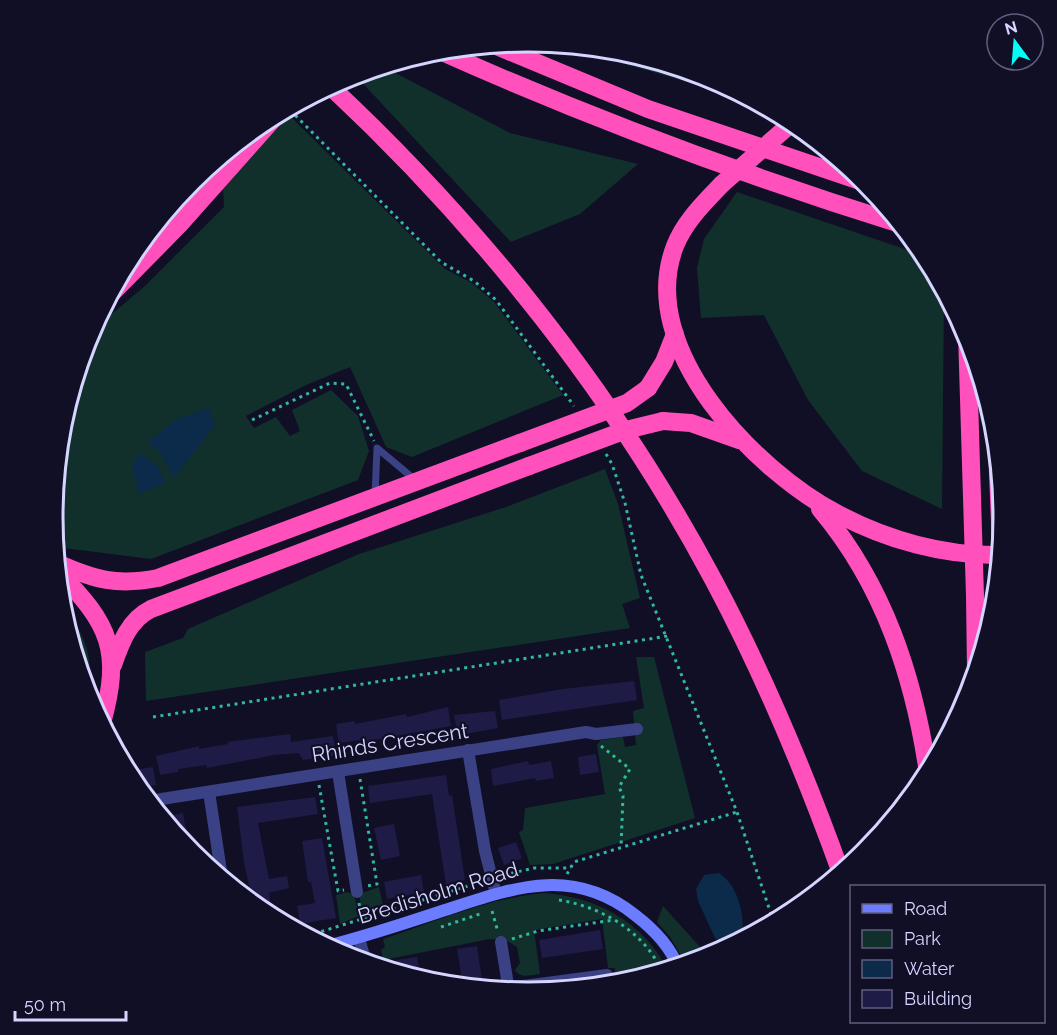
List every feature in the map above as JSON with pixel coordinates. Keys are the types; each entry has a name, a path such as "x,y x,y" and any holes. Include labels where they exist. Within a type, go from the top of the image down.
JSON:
{"highway":[{"path":"512,53 648,109 842,175"},
{"path":"457,58 666,144 884,219"},
{"path":"338,94 403,157 480,241 553,333 646,464 714,581 766,685 814,798 838,864"},
{"path":"783,129 722,184 697,210 675,246 669,276 670,317 691,371 717,411 741,440 775,472 810,497 837,513 890,536 950,552 992,555"},
{"path":"136,268 179,225 247,147"},
{"path":"66,566 103,581 138,582 158,578 520,443 627,402 648,388 657,376 675,334"},
{"path":"968,365 976,646"},
{"path":"106,711 110,697 113,665 125,635 137,619 152,609 626,430 663,421 691,423 741,440"},
{"path":"810,497 844,539 874,587 886,613 904,661 925,760"},
{"path":"68,583 92,609 105,633 113,665"}],"street":[{"name":"Rhinds Crescent","path":"159,800 586,732 596,734 637,729"},
{"path":"468,750 496,894"},
{"path":"338,771 357,892"},
{"path":"209,792 220,865"},
{"name":"Bredisholm Road","path":"341,943 496,894 540,884 561,885 601,894 623,905 662,940 673,959"},
{"path":"359,938 363,952"},
{"path":"501,942 507,982"},
{"path":"558,982 607,975"}],"lane":[{"path":"377,448 417,481"},
{"path":"375,496 377,448"}],"path":[{"path":"295,116 441,262 474,281 496,300 559,382"},
{"path":"252,420 330,383 346,384 362,412 377,448"},
{"path":"603,450 612,464 626,503 641,575 668,636 736,812 771,914"},
{"path":"153,717 668,636"},
{"path":"596,734 598,743 632,770 619,787 623,796 621,847"},
{"path":"561,885 574,862 736,812"},
{"path":"319,933 534,868 571,868"},
{"path":"357,892 362,920 359,938"},
{"path":"551,900 585,906 615,920 637,937 657,964"},
{"path":"502,907 492,910 501,942 538,931 615,920"}],"green space":[{"path":"609,59 649,68 698,85"},
{"path":"394,72 510,133 638,164 580,214 511,242 363,83"},
{"path":"292,118 445,269 472,283 494,302 563,395 412,457 386,447 350,367 306,385 246,416 254,428 276,417 290,436 300,431 292,410 331,390 358,416 369,451 358,480 151,559 64,548 64,487 72,427 88,368 108,318 145,286 224,207 223,188 280,125"},
{"path":"737,192 909,251 944,308 942,509 862,471 808,400 764,315 701,318 697,268 704,239"},
{"path":"605,469 618,504 640,598 622,604 630,628 146,701 145,652 183,638 188,629 359,554 506,507"},
{"path":"76,625 85,644 90,672"},
{"path":"636,657 654,657 695,818 553,864 530,865 519,832 523,830 525,808 605,794 597,745 601,740 623,737 625,747 636,745 633,711 644,708"},
{"path":"379,887 384,910 363,915 359,894"},
{"path":"347,892 354,895 359,916 340,924 336,895"},
{"path":"544,893 563,895 600,906 631,925 645,938 663,963 615,975 615,968 608,968 602,919 534,930 540,974 526,976 517,973 515,970 520,963 517,947 504,939 490,939 383,959 381,950 385,947 383,939 483,905"},
{"path":"663,906 702,949 682,957 670,937 657,922"}],"water":[{"path":"209,408 215,425 174,478 162,455 148,442 175,420"},
{"path":"140,453 156,465 166,482 139,494 132,466"},
{"path":"719,873 726,879 736,894 742,913 742,931 720,941 715,938 698,901 696,889 704,875"}],"building":[{"path":"634,681 637,700 502,720 499,700 563,689"},
{"path":"448,707 451,726 363,742 362,740 339,743 336,724 355,721 355,724 406,714 407,717"},
{"path":"495,711 498,728 460,735 457,732 454,715"},
{"path":"290,734 291,742 333,736 336,753 333,756 303,760 299,753 274,755 207,768 206,765 178,769 178,772 160,775 156,756 199,746 199,749 228,744 227,742"},
{"path":"596,754 599,772 580,775 578,757"},
{"path":"528,761 529,765 551,761 554,778 536,781 535,778 493,786 491,769"},
{"path":"153,767 156,785 149,786 138,770"},
{"path":"446,775 449,796 452,795 465,880 446,885 432,794 370,803 368,786"},
{"path":"315,797 318,814 258,823 269,879 287,876 289,888 269,893 271,905 250,890 237,807"},
{"path":"183,813 186,831 179,824 172,815"},
{"path":"394,824 400,856 381,860 374,828"},
{"path":"322,838 336,918 302,924 300,922 297,906 315,903 311,882 308,882 302,841"},
{"path":"516,842 522,858 504,865 498,848"},
{"path":"421,875 424,892 387,899 384,882"},
{"path":"600,930 603,949 542,958 539,940"},
{"path":"477,946 482,980 462,978 457,949"},
{"path":"417,957 419,970 398,964 397,960"}]}
